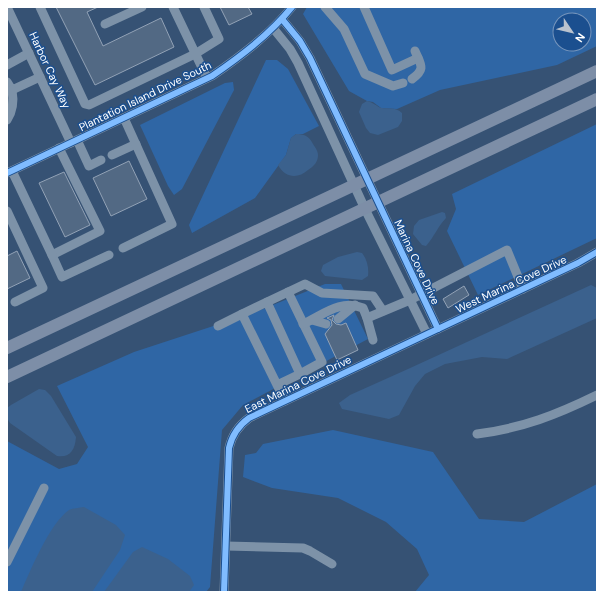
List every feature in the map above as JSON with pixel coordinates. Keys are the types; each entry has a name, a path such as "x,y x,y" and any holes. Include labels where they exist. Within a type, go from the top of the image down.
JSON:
{"main road":[{"path":"7,348 597,71"},
{"path":"7,377 597,99"}],"street":[{"name":"Harbor Cay Way","path":"7,7 40,77 74,142 89,166 101,160"},
{"path":"40,7 85,104 89,105 195,54 219,39 204,7"},
{"path":"105,24 142,7"},
{"path":"173,7 206,78"},
{"name":"Plantation Island Drive South","path":"10,172 206,78 243,54 273,28 292,7"},
{"path":"364,7 392,70 417,54 421,64 421,70 412,80"},
{"path":"327,8 344,29 365,74 393,86 403,83"},
{"path":"282,19 300,41 310,58 378,203"},
{"path":"273,28 290,49 298,63 365,209"},
{"path":"7,65 29,53"},
{"path":"12,90 40,77"},
{"path":"7,82 12,90 13,96 13,105 7,120"},
{"path":"123,248 172,224 124,118"},
{"path":"112,155 136,144"},
{"path":"52,255 100,231 60,148"},
{"path":"10,172 62,277 109,255"},
{"name":"Marina Cove Drive","path":"378,203 421,294 432,332"},
{"name":"Marina Cove Drive","path":"365,209 410,300 432,332"},
{"path":"7,211 11,230 43,288 15,302"},
{"path":"367,318 410,300 506,250 523,289"},
{"name":"West Marina Cove Drive","path":"432,332 578,263 597,252"},
{"path":"218,326 305,284 322,293 373,296 383,311"},
{"path":"277,385 322,362 288,292"},
{"path":"267,302 300,374"},
{"path":"303,324 337,307 354,305 363,308 373,340"},
{"path":"338,319 354,305"},
{"path":"242,314 285,401"},
{"path":"312,320 326,324"},
{"name":"East Marina Cove Drive","path":"224,592 229,448 236,430 249,418 432,332"},
{"path":"477,434 501,431 534,422 597,395"},
{"path":"7,562 44,488"},
{"path":"226,546 303,548 332,564"}],"shaded area":[{"path":"307,7 597,7 597,46 592,48 592,12 552,12 552,52 584,52 557,65 440,90 397,109 381,108 373,102 367,101 349,91 303,14"},
{"path":"266,60 277,60 288,69 319,126 303,134 296,134 291,138 286,155 255,198 192,233 189,225"},
{"path":"233,82 234,90 182,189 174,195 168,186 140,125 225,83"},
{"path":"367,101 382,108 395,109 402,113 402,121 398,127 378,135 370,133 366,128 359,112 362,104"},
{"path":"597,124 597,238 478,295 447,231 456,209 452,194"},
{"path":"296,134 304,135 310,139 317,151 318,157 314,165 304,173 292,176 284,173 278,165 286,155 291,138"},
{"path":"442,212 445,213 446,218 426,246 422,245 413,234 414,226 419,220"},
{"path":"357,252 362,253 368,267 368,276 362,280 325,276 321,271 323,265 338,257"},
{"path":"325,284 341,284 368,339 243,405 222,430 210,587 206,592 7,592 7,441 59,469 77,464 88,447 57,386 134,352 253,313"},
{"path":"591,285 597,288 597,318 507,359 482,357 445,364 425,374 415,386 399,415 389,419 342,409 339,403 350,395"},
{"path":"39,389 45,390 51,396 76,437 73,449 65,456 57,456 10,423 7,418 7,408"},
{"path":"333,430 433,452 479,519 524,522 597,484 597,592 415,592 429,575 417,549 386,522 338,498 272,488 243,477 245,455 256,453 263,444"},
{"path":"84,507 116,525 125,535 120,550 92,592 21,592 41,548 55,525 69,510"},
{"path":"142,547 168,559 190,576 194,585 189,592 104,592 133,552"}],"building":[{"path":"56,7 98,7 87,12 103,46 161,18 174,47 95,85"},
{"path":"220,7 248,7 252,14 229,25"},
{"path":"129,161 147,199 111,216 93,178"},
{"path":"64,172 90,225 65,237 39,183"},
{"path":"17,251 30,278 7,289 7,256"},
{"path":"464,286 469,295 448,308 443,299"},
{"path":"334,315 332,320 336,324 341,325 346,323 358,350 337,360 325,334 332,325 331,320 327,318"}],"cycle path":[{"path":"7,173 212,76 234,61 274,27 292,7"},
{"path":"282,19 300,41 310,58 438,329"},
{"path":"224,592 229,448 236,431 245,421 578,263 597,252"}]}
